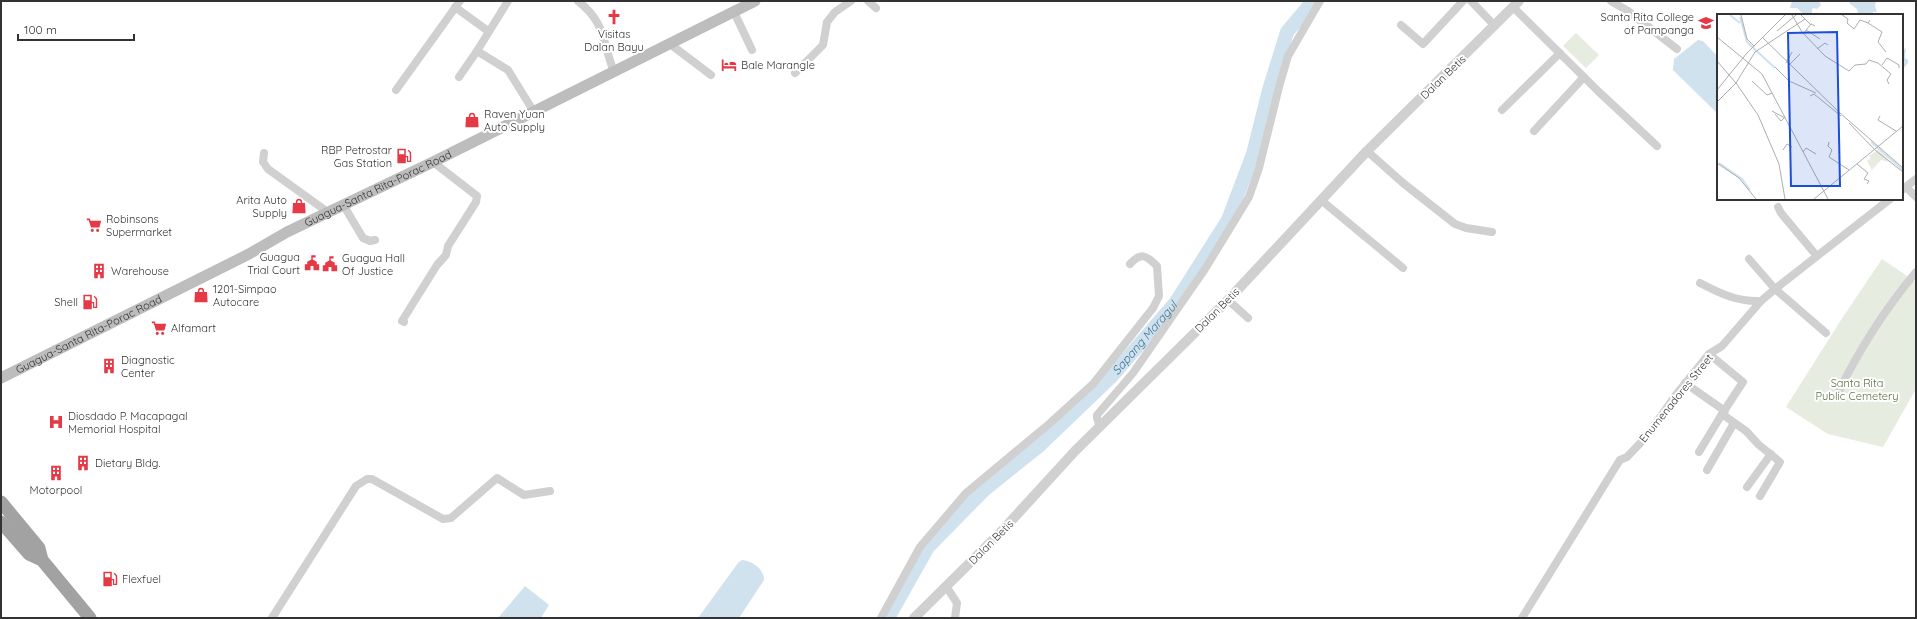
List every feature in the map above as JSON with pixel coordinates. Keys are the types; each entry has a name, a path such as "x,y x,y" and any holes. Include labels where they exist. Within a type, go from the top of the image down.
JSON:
{"highway":[{"path":"1,502 39,548 42,560 90,618"},
{"path":"1,522 29,554 42,560"}],"main road":[{"name":"Guagua-Santa Rita-Porac Road","path":"1,378 242,257 288,232 434,162 756,1"}],"street":[{"path":"460,77 508,1"},
{"path":"578,1 598,22 605,36 605,46 614,72"},
{"path":"795,73 823,45 827,22 835,12 851,1"},
{"path":"868,1 876,8"},
{"path":"1100,426 1096,418 1097,415 1133,373 1205,269 1249,197 1259,168 1288,56 1320,1"},
{"path":"1401,25 1423,44 1463,1"},
{"path":"1471,1 1495,26"},
{"path":"1611,1 1628,11 1678,49"},
{"path":"396,90 458,4 488,31"},
{"path":"1516,4 1560,53 1657,146"},
{"name":"Dalan Betis","path":"914,618 1000,533 1075,450 1228,300 1367,151 1516,4"},
{"path":"734,12 752,50"},
{"path":"670,44 711,76"},
{"path":"477,50 508,70 534,112"},
{"path":"1502,110 1560,53"},
{"path":"1534,130 1584,77"},
{"path":"1367,151 1405,185 1455,224 1466,228 1492,232"},
{"path":"264,153 262,162 268,169 329,213"},
{"path":"404,322 402,321 437,265 446,255 448,246 476,202 477,196 434,162"},
{"path":"1916,179 1904,189 1916,197"},
{"path":"1321,200 1403,268"},
{"name":"Enumenadores Street","path":"1522,618 1620,460 1627,457 1647,436 1709,354 1722,346 1762,300 1816,255 1889,200"},
{"path":"344,206 363,238 370,241 375,240"},
{"path":"1778,207 1781,214 1816,255"},
{"path":"881,618 920,547 946,515 966,493 1049,424 1093,384 1152,308 1159,296 1157,266 1145,256 1136,257 1130,264"},
{"path":"1749,259 1775,289 1826,333"},
{"path":"1838,393 1854,361 1884,314 1916,272"},
{"path":"1700,283 1729,297 1747,301 1762,300"},
{"path":"1228,300 1248,318"},
{"path":"1699,452 1743,382 1709,354"},
{"path":"1685,384 1723,412 1734,423 1746,431 1752,439 1779,460 1780,463 1760,496"},
{"path":"1707,470 1734,423"},
{"path":"1747,487 1771,454"},
{"path":"272,618 356,486 366,479 372,479 443,519 451,518 497,478 524,495 550,491"},
{"path":"946,586 956,603 955,618"}],"green space":[{"path":"1576,33 1599,55 1586,68 1563,46"},
{"name":"Santa Rita Public Cemetery","path":"1882,259 1916,282 1916,389 1883,447 1828,434 1786,407 1841,320"}],"water":[{"path":"1792,1 1819,1 1821,5 1817,9 1812,9 1812,14 1803,14 1797,8 1790,8"},
{"path":"1849,1 1876,1 1875,6 1877,12 1873,12 1872,14 1858,14 1857,9 1850,4"},
{"path":"1698,40 1703,41 1717,56 1717,113 1673,70 1674,59"},
{"path":"1906,47 1905,58 1908,60 1908,63 1903,69 1903,52"},
{"path":"742,560 757,566 762,572 764,580 739,618 698,618 738,563"},
{"path":"525,586 549,605 541,618 498,618"}],"waterway":[{"name":"Sapang Maragul","path":"888,618 928,547 984,490 1039,446 1112,376 1176,302 1228,220 1253,154 1269,90 1287,32 1313,1"}],"place":[{"name":"Visitas Dalan Bayu","path":"614,17"},
{"name":"Santa Rita College of Pampanga","path":"1706,23"},
{"name":"Bale Marangle","path":"729,65"},
{"name":"Raven Yuan Auto Supply","path":"472,120"},
{"name":"RBP Petrostar Gas Station","path":"404,156"},
{"name":"Arita Auto Supply","path":"299,206"},
{"name":"Robinsons Supermarket","path":"94,225"},
{"name":"Guagua Trial Court","path":"312,263"},
{"name":"Guagua Hall Of Justice","path":"330,264"},
{"name":"Warehouse","path":"99,271"},
{"name":"1201-Simpao Autocare","path":"201,295"},
{"name":"Shell","path":"90,302"},
{"name":"Alfamart","path":"159,328"},
{"name":"Diagnostic Center","path":"109,366"},
{"name":"Diosdado P. Macapagal Memorial Hospital","path":"56,422"},
{"name":"Dietary Bldg.","path":"83,463"},
{"name":"Motorpool","path":"56,473"},
{"name":"Flexfuel","path":"110,579"}]}
